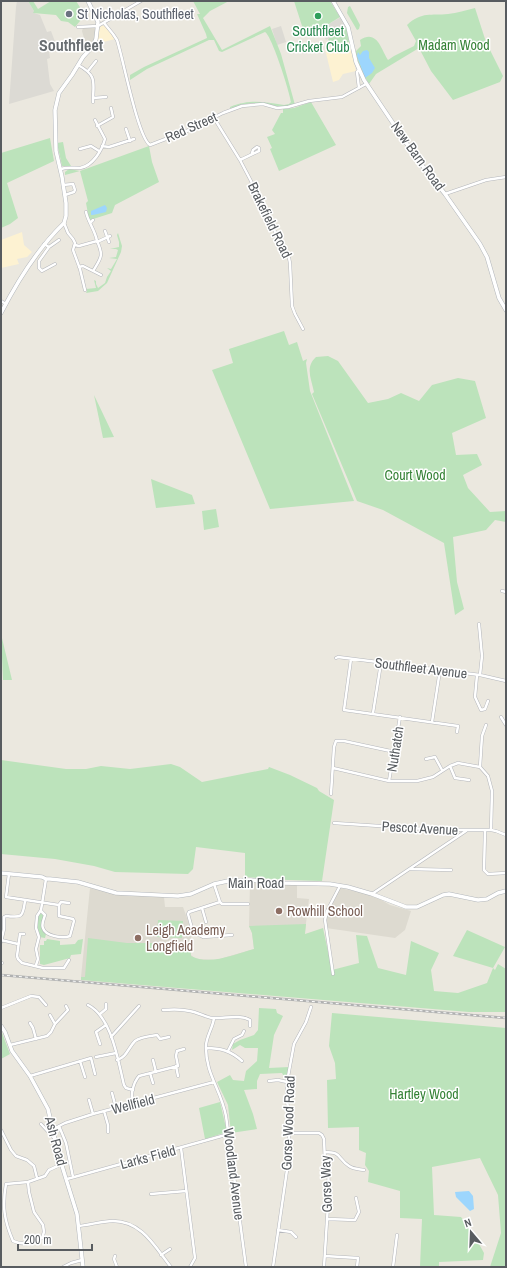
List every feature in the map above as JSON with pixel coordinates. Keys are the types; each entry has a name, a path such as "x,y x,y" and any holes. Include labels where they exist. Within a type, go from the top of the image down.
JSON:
{"street":[{"path":"1,313 17,283 44,244 64,223 66,215 65,195 56,151 55,110 59,93 72,75 77,65 93,46 96,39 98,21 88,1"},
{"path":"78,27 98,26 141,1"},
{"name":"New Barn Road","path":"335,2 348,27 359,70 366,84 417,160 445,194 480,244 489,264 499,298 506,310"},
{"name":"Red Street","path":"104,23 113,34 117,42 138,121 144,138 151,144 197,126 227,111 243,106 264,104 277,108 288,107 309,101 340,98 366,84"},
{"path":"88,71 96,61"},
{"path":"77,65 88,71 93,80 92,102"},
{"path":"359,70 357,72 359,88"},
{"path":"93,98 103,96"},
{"path":"97,126 113,117 111,108"},
{"name":"Brakefield Road","path":"214,118 240,160 251,181 260,205 289,258 292,306 294,314 303,329"},
{"path":"61,170 66,168 82,168 89,164 99,151 105,139 95,120"},
{"path":"102,146 109,148 132,140 126,129"},
{"path":"80,149 91,146 99,151"},
{"path":"240,160 252,153"},
{"path":"445,194 486,180 506,177"},
{"path":"64,185 73,184 75,189 74,192 65,195"},
{"path":"86,212 102,255 94,271"},
{"path":"64,223 75,245 73,250 85,290"},
{"path":"105,231 109,242"},
{"path":"75,245 79,246 97,242 108,237"},
{"path":"55,264 43,271 39,268 39,261 49,247 59,240"},
{"path":"44,244 49,247"},
{"path":"79,267 83,266 101,275"},
{"path":"1,301 6,304"},
{"path":"502,591 506,592"},
{"path":"479,624 482,656 475,697 481,710 485,709 488,701"},
{"name":"Southfleet Avenue","path":"336,658 338,657 479,675 506,680"},
{"path":"351,659 344,710 458,726 457,732"},
{"path":"373,714 382,663"},
{"path":"432,722 440,670"},
{"name":"Nuthatch","path":"390,781 400,717"},
{"path":"503,719 506,725"},
{"path":"480,768 482,736 486,725"},
{"path":"331,794 334,747 336,741 344,741 395,752"},
{"path":"426,759 435,758 442,770"},
{"path":"333,768 390,781 417,781 433,777 442,770 458,763 480,768 488,776 492,791 490,830"},
{"path":"450,766 456,778 469,780"},
{"name":"Pescot Avenue","path":"334,823 412,829 467,831 490,830 506,835"},
{"path":"372,894 467,831"},
{"path":"485,831 484,870 488,874 506,873"},
{"path":"410,869 451,870"},
{"name":"Main Road","path":"1,873 42,877 46,880 50,878 78,882 116,893 178,896 191,894 214,884 228,880 250,880 281,883 319,883 340,886 372,894 400,906 412,908 443,895 449,894 473,900 482,900 506,891"},
{"path":"9,874 6,897 25,901 59,904 61,902 69,903"},
{"path":"36,966 38,959 36,949 39,937 36,928 37,916 41,911 46,880"},
{"path":"214,884 220,902"},
{"path":"333,974 325,920 327,911 340,886"},
{"path":"18,944 1,941 4,929 4,917 18,918 21,916 23,914 25,901"},
{"path":"232,935 204,937 193,932 188,914 189,912 220,902 222,904 248,904"},
{"path":"41,911 45,915 42,925 45,932 50,935 70,936 74,921 73,919 59,916 59,904"},
{"path":"202,908 206,922"},
{"path":"24,934 20,934 18,944 17,956 20,962 44,968 64,968 69,960"},
{"path":"1,1008 31,996 39,997 46,1005"},
{"path":"100,1014 106,1009 106,1004"},
{"path":"88,1005 95,1008 106,1025 111,1036 124,1085 126,1088 133,1090"},
{"path":"10,1045 47,1036 55,1024 68,1010 66,1006"},
{"path":"111,1036 139,1006"},
{"name":"Gorse Wood Road","path":"273,1267 288,1163 290,1116 287,1102 288,1082 294,1044 306,1022 311,1007"},
{"path":"163,1010 175,1009 214,1018 248,1018 250,1020 250,1026"},
{"path":"50,1015 55,1024"},
{"name":"Woodland Avenue","path":"214,1018 208,1036 206,1058 208,1069 225,1108 246,1267"},
{"path":"30,1023 36,1039"},
{"path":"100,1044 96,1032 106,1025"},
{"name":"Ash Road","path":"1,1026 15,1056 30,1076 48,1109 55,1140 77,1214 83,1267"},
{"path":"228,1051 234,1039 242,1035 244,1032"},
{"path":"117,1060 122,1058 135,1041 139,1039 157,1035 160,1040 170,1037"},
{"path":"206,1048 228,1051 242,1062"},
{"path":"178,1076 176,1066 178,1066 176,1056 177,1051 184,1049"},
{"path":"96,1057 116,1053"},
{"path":"30,1076 91,1058 94,1074"},
{"path":"153,1060 156,1072"},
{"path":"80,1061 85,1077"},
{"path":"133,1104 131,1095 136,1079 139,1076 176,1066"},
{"path":"150,1073 153,1083"},
{"path":"269,1081 278,1080 288,1082"},
{"name":"Wellfield","path":"53,1128 93,1114 214,1082"},
{"path":"112,1093 116,1108"},
{"path":"89,1100 93,1114"},
{"path":"104,1111 108,1125 108,1132"},
{"path":"41,1124 55,1140"},
{"path":"59,1126 66,1143 73,1177"},
{"path":"1,1130 11,1150 16,1156 27,1160 34,1166 37,1178"},
{"name":"Gorse Way","path":"289,1133 319,1133 324,1139 325,1164 328,1170 329,1189 324,1267"},
{"name":"Larks Field","path":"67,1179 229,1134"},
{"path":"180,1148 195,1258 190,1267"},
{"path":"325,1152 338,1154 348,1165 356,1169 364,1170"},
{"path":"28,1182 34,1212 43,1225 44,1232 42,1238 31,1243 20,1244 13,1241 4,1217 4,1196 6,1184 28,1182 45,1176 49,1170 62,1164"},
{"path":"151,1194 186,1191"},
{"path":"328,1219 355,1220 359,1212 356,1198"},
{"path":"79,1226 113,1221 129,1224 144,1233 171,1267"},
{"path":"278,1230 291,1232 296,1237"},
{"path":"394,1267 397,1235"},
{"path":"161,1255 170,1249"},
{"path":"115,1256 114,1258 117,1267"},
{"path":"325,1256 358,1258 357,1267"},
{"path":"63,1267 82,1260"}],"shaded area":[{"path":"17,1 28,1 34,13 40,15 47,32 51,31 57,47 49,52 50,58 47,59 50,84 54,91 9,104 16,7"},
{"path":"341,17 347,27 326,40 320,29"},
{"path":"102,25 106,27 115,39 96,44 100,27"},
{"path":"281,26 286,42 277,45 272,29"},
{"path":"97,27 94,42 89,48 84,38 82,31 83,28"},
{"path":"349,42 356,71 343,74 339,80 333,82 325,49"},
{"path":"22,232 24,245 32,252 27,257 17,259 19,264 1,268 1,240"},
{"name":"Leigh Academy Longfield","path":"250,882 297,885 297,898 309,899 305,931 292,994 81,977 90,888 119,895 164,897 165,907 183,907 192,932 190,943 191,955 196,959 216,960 254,949 252,933 249,926"},
{"path":"340,888 373,895 390,905 411,911 405,930 395,938 326,928 326,918 329,908"}],"green space":[{"path":"28,1 33,1 38,9 51,1 76,1 85,15 75,27 68,22 61,21 56,15 33,13 34,11"},
{"path":"193,1 229,1 210,11 203,18 222,50 270,26 281,54 295,105 280,107 254,103 230,108 237,104 250,102 284,105 291,102 272,43 265,32 222,52 219,51 214,40 209,40 147,69 130,80 130,75 144,67 207,38 197,14 200,14"},
{"name":"Southfleet Cricket Club","path":"294,1 330,1 340,17 314,33 312,30 307,32 303,29"},
{"path":"350,6 360,25 359,29 357,30 347,13 348,7"},
{"name":"Madam Wood","path":"475,8 486,42 503,76 500,82 453,100 431,71 419,48 376,74 369,84 361,70 355,52 361,46 360,40 366,37 371,37 374,39 381,46 388,60 414,46 416,41 407,25 417,18 427,15 451,14"},
{"path":"347,27 349,42 332,47 328,39"},
{"path":"311,102 336,145 279,171 267,137 275,134 272,130 281,113 283,113 283,109 294,108"},
{"path":"50,138 54,161 7,183 18,218 1,228 1,153"},
{"path":"63,142 66,158 71,166 62,166 57,143"},
{"path":"149,146 152,162 159,182 115,205 112,213 90,220 86,203 88,201 80,171"},
{"path":"69,169 80,171 65,175 65,172"},
{"path":"118,233 122,246 121,252 107,283 98,291 86,293 86,289 96,288 94,280 96,281 98,288 105,283 111,271 107,268 111,269 117,259 109,258 116,257 118,250 110,249 119,247"},
{"path":"284,331 289,345 297,342 303,361 307,359 306,363 310,391 354,501 270,509 212,370 233,363 229,349"},
{"name":"Court Wood","path":"328,356 338,361 368,403 388,399 401,393 419,401 432,385 458,378 475,381 486,418 452,433 456,455 477,454 482,465 463,475 468,488 490,512 506,511 506,522 495,520 486,530 453,537 457,582 464,609 455,615 444,543 383,510 357,501 312,394 314,392 310,377 311,365 316,357"},
{"path":"94,395 114,437 103,438"},
{"path":"151,479 192,495 195,504 156,508"},
{"path":"216,509 219,527 204,530 202,511"},
{"path":"1,634 12,680 3,680"},
{"path":"1,760 66,769 86,769 101,766 130,769 171,764 180,767 202,782 268,769 269,767 317,788 319,791 334,800 322,881 245,877 245,853 196,847 193,869 188,874 115,872 94,866 55,859 1,854"},
{"path":"41,913 44,915 42,927 46,934 45,938 39,937 37,929 38,915"},
{"path":"158,920 183,921 182,938 157,937"},
{"path":"306,924 305,934 323,928 332,970 359,963 356,935 367,936 378,968 406,975 411,941 439,953 431,970 434,991 458,993 487,983 493,968 495,970 498,964 506,969 506,1012 469,1012 81,980 81,977 85,977 88,938 127,943 190,943 191,956 206,960 231,956 254,949 252,933 249,926"},
{"path":"467,930 505,947 493,968 453,956"},
{"path":"47,939 60,941 60,945 75,944 78,940 83,939 81,954 71,955 70,958 44,965 40,964 40,945 44,945 44,941"},
{"path":"259,1008 276,1009 277,1013 283,1016 274,1035 269,1068 289,1067 286,1080 282,1073 260,1074 257,1081 257,1089 244,1090 257,1129 231,1133 228,1105 217,1082 230,1075 233,1080 244,1081 246,1071 257,1061 258,1048 245,1048 240,1045 232,1050 233,1044 254,1035 258,1030"},
{"name":"Hartley Wood","path":"332,1013 506,1028 506,1267 490,1267 501,1233 498,1195 480,1158 432,1167 434,1215 461,1217 474,1235 484,1253 483,1260 439,1262 439,1267 420,1267 422,1219 400,1218 400,1191 368,1182 369,1171 365,1165 366,1153 359,1150 359,1127 328,1128 327,1080 336,1079 335,1063 329,1046"},
{"path":"1,1030 10,1054 1,1059"},
{"path":"220,1102 227,1132 205,1139 199,1108"}],"water":[{"path":"367,50 369,52 369,58 375,68 372,73 365,78 357,56 358,52 360,55 363,51"},
{"path":"105,205 107,208 106,212 91,215 91,211"},
{"path":"469,1191 473,1196 474,1209 470,1211 456,1197 455,1192"}],"railway":[{"path":"1,975 506,1018"}],"place":[{"name":"St Nicholas, Southfleet","path":"69,14"},
{"name":"Southfleet Cricket Club","path":"318,16"},
{"name":"Rowhill School","path":"279,911"},
{"name":"Leigh Academy Longfield","path":"138,938"}],"district":[{"name":"Southfleet","path":"71,45"}]}
